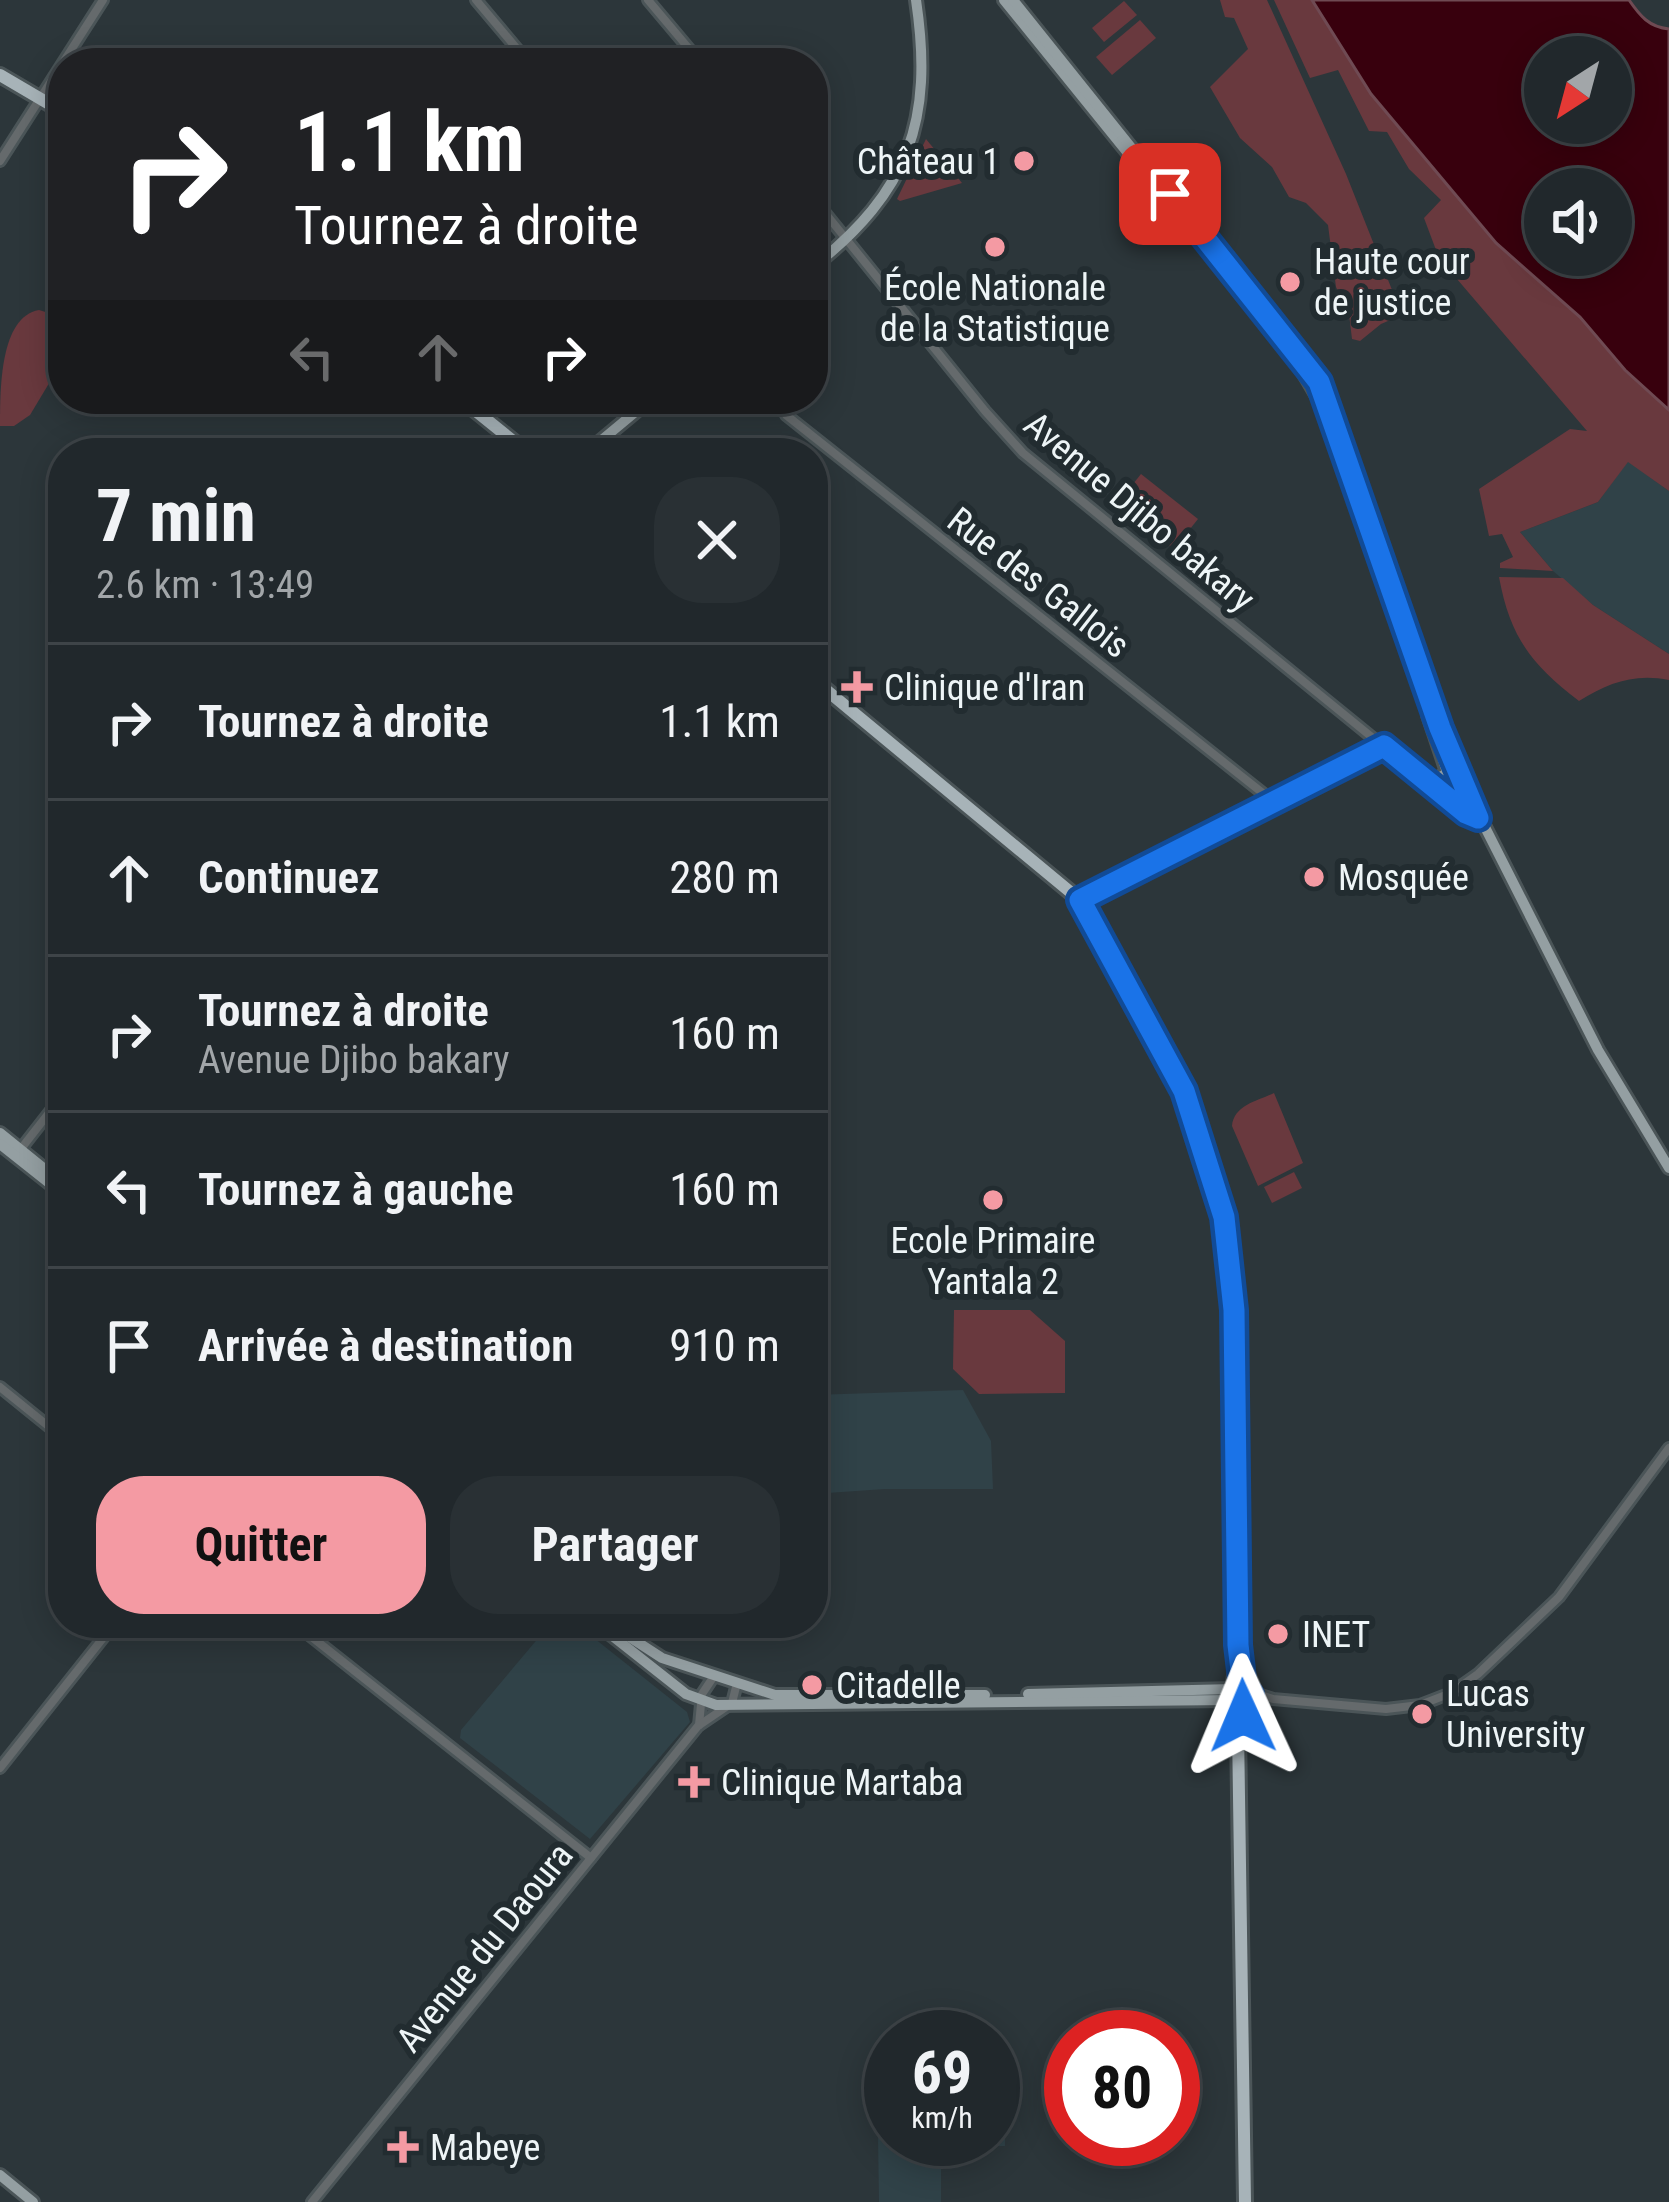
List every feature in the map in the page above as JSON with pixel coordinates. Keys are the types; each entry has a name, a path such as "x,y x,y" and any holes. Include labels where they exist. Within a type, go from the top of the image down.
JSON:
{"highway":[{"path":"0,75 38,102"},
{"path":"0,85 48,108"},
{"path":"479,414 509,438"},
{"path":"828,691 1080,900 1184,1091 1224,1217 1234,1310 1245,2202"}],"main road":[{"path":"828,254 886,196 913,139 923,63 916,0"},
{"path":"1011,3 1319,382 1451,770 1598,1050 1669,1168"},
{"path":"604,438 633,414"},
{"path":"1430,783 1451,770"},
{"path":"0,1133 48,1180"},
{"path":"0,1144 48,1173"},
{"path":"616,1638 700,1702 729,1706 1240,1696"},
{"path":"630,1638 652,1653 787,1697 1240,1696"},
{"path":"0,2175 33,2202"}],"street":[{"path":"72,48 103,0"},
{"path":"476,0 516,48"},
{"path":"647,0 688,48"},
{"path":"0,161 48,86"},
{"name":"Avenue Djibo bakary","path":"828,218 1022,453 1476,818"},
{"name":"Rue des Gallois","path":"786,414 815,438"},
{"name":"Rue des Gallois","path":"828,448 1274,802"},
{"path":"1080,900 1384,746"},
{"path":"18,1152 48,1114"},
{"path":"0,1387 48,1426"},
{"path":"1240,1696 1396,1708 1420,1706 1462,1687 1559,1597 1669,1448"},
{"path":"0,1768 103,1638"},
{"path":"313,1638 591,1858"},
{"path":"698,1726 700,1702 714,1676"},
{"path":"729,1706 736,1697 737,1683"},
{"name":"Avenue du Daoura","path":"312,2202 698,1726 729,1706"}],"shaded area":[{"path":"1220,0 1267,0 1346,174 1402,315 1360,341 1352,339 1349,314 1336,287 1328,225 1306,203 1289,197 1272,167 1240,138 1210,87 1248,49 1234,18 1225,17"},
{"path":"1274,0 1312,0 1371,94 1496,243 1524,268 1524,276 1533,276 1580,317 1625,370 1669,410 1669,491 1628,462 1598,502 1520,532 1553,571 1500,568 1500,563 1513,557 1502,534 1489,536 1479,489 1570,429 1587,431 1439,258 1424,218 1441,200 1409,169 1387,132 1369,131 1338,70 1310,78"},
{"path":"1312,0 1629,0 1646,20 1669,29 1669,410 1533,276 1632,276 1632,168 1524,168 1524,268 1496,243 1371,94"},
{"path":"1124,1 1137,15 1104,42 1092,28"},
{"path":"1140,20 1156,38 1112,75 1096,57"},
{"path":"926,139 962,183 900,201 897,199"},
{"path":"39,310 48,313 48,385 30,415 14,426 0,426 5,356 16,326"},
{"path":"1628,461 1669,491 1669,654 1593,605 1553,571 1520,532 1598,502"},
{"path":"1141,474 1198,519 1174,549 1117,504"},
{"path":"1499,577 1563,578 1593,605 1669,654 1669,680 1622,681 1579,701 1525,648 1509,616"},
{"path":"1274,1093 1303,1163 1258,1186 1232,1126 1242,1108"},
{"path":"1294,1172 1302,1188 1272,1203 1264,1187"},
{"path":"954,1310 1030,1310 1065,1341 1065,1393 979,1394 953,1369"},
{"path":"963,1390 991,1441 993,1489 828,1493 828,1394"},
{"path":"538,1638 594,1638 687,1712 690,1722 590,1839 460,1738 461,1730"},
{"path":"878,2166 941,2166 941,2202 879,2202"}],"place":[{"name":"Château 1","path":"1024,161"},
{"name":"École Nationale de la Statistique","path":"995,247"},
{"name":"Haute cour de justice","path":"1290,282"},
{"name":"Clinique d'Iran","path":"857,687"},
{"name":"Mosquée","path":"1314,877"},
{"name":"Ecole Primaire Yantala 2","path":"993,1200"},
{"name":"INET","path":"1278,1634"},
{"name":"Citadelle","path":"812,1685"},
{"name":"Lucas University","path":"1422,1714"},
{"name":"Clinique Martaba","path":"694,1782"},
{"name":"Mabeye","path":"403,2147"}],"route":[{"path":"1170,194 1319,382 1440,728 1478,818 1384,746 1080,900 1184,1091 1224,1217 1234,1310 1238,1645 1243,1687 1250,1695 1243,1716"}]}
